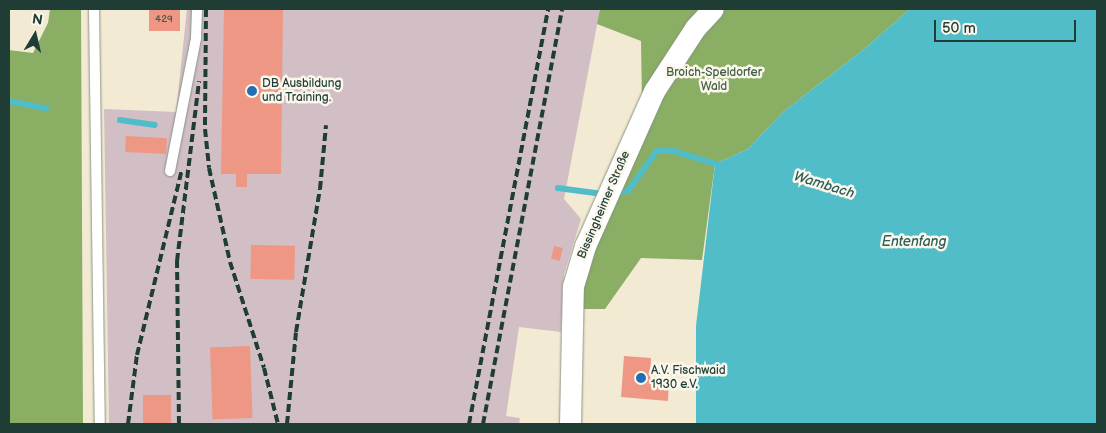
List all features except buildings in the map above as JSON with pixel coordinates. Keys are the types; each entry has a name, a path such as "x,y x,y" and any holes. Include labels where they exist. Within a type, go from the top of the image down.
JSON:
{"street":[{"name":"Bissingheimer Straße","path":"570,424 573,286 585,246 654,91 695,28 713,9"}],"lane":[{"path":"94,9 100,424"},
{"path":"170,171 196,38 196,9"}],"shaded area":[{"path":"187,9 600,9 564,199 581,219 564,274 561,332 519,327 506,416 520,418 519,424 109,424 104,109 176,112"}],"green space":[{"path":"50,9 81,9 83,424 9,424 9,50 33,53 48,23"},
{"name":"Broich-Speldorfer Wald","path":"600,9 910,9 863,50 783,112 748,149 715,164 702,260 641,258 605,309 577,309 585,269 642,102 641,41 597,24"}],"water":[{"name":"Entenfang","path":"910,9 1097,9 1097,424 696,424 696,326 715,164 748,149 783,112 863,50"}],"waterway":[{"name":"Wambach","path":"9,101 46,108"},
{"name":"Wambach","path":"120,120 155,125"},
{"name":"Wambach","path":"615,193 628,191 657,151 673,151 723,166"},
{"name":"Wambach","path":"558,188 603,194"}],"railway":[{"path":"206,9 205,129 209,168 230,262 264,368 278,424"},
{"path":"469,424 548,9"},
{"path":"483,424 562,9"},
{"path":"179,424 177,261 199,81"},
{"path":"287,424 296,332 320,189 326,125"},
{"path":"128,424 137,355 182,169"}],"place":[{"name":"DB Ausbildung und Training.","path":"252,91"},
{"name":"A.V. Fischwaid 1930 e.V.","path":"641,378"}]}
